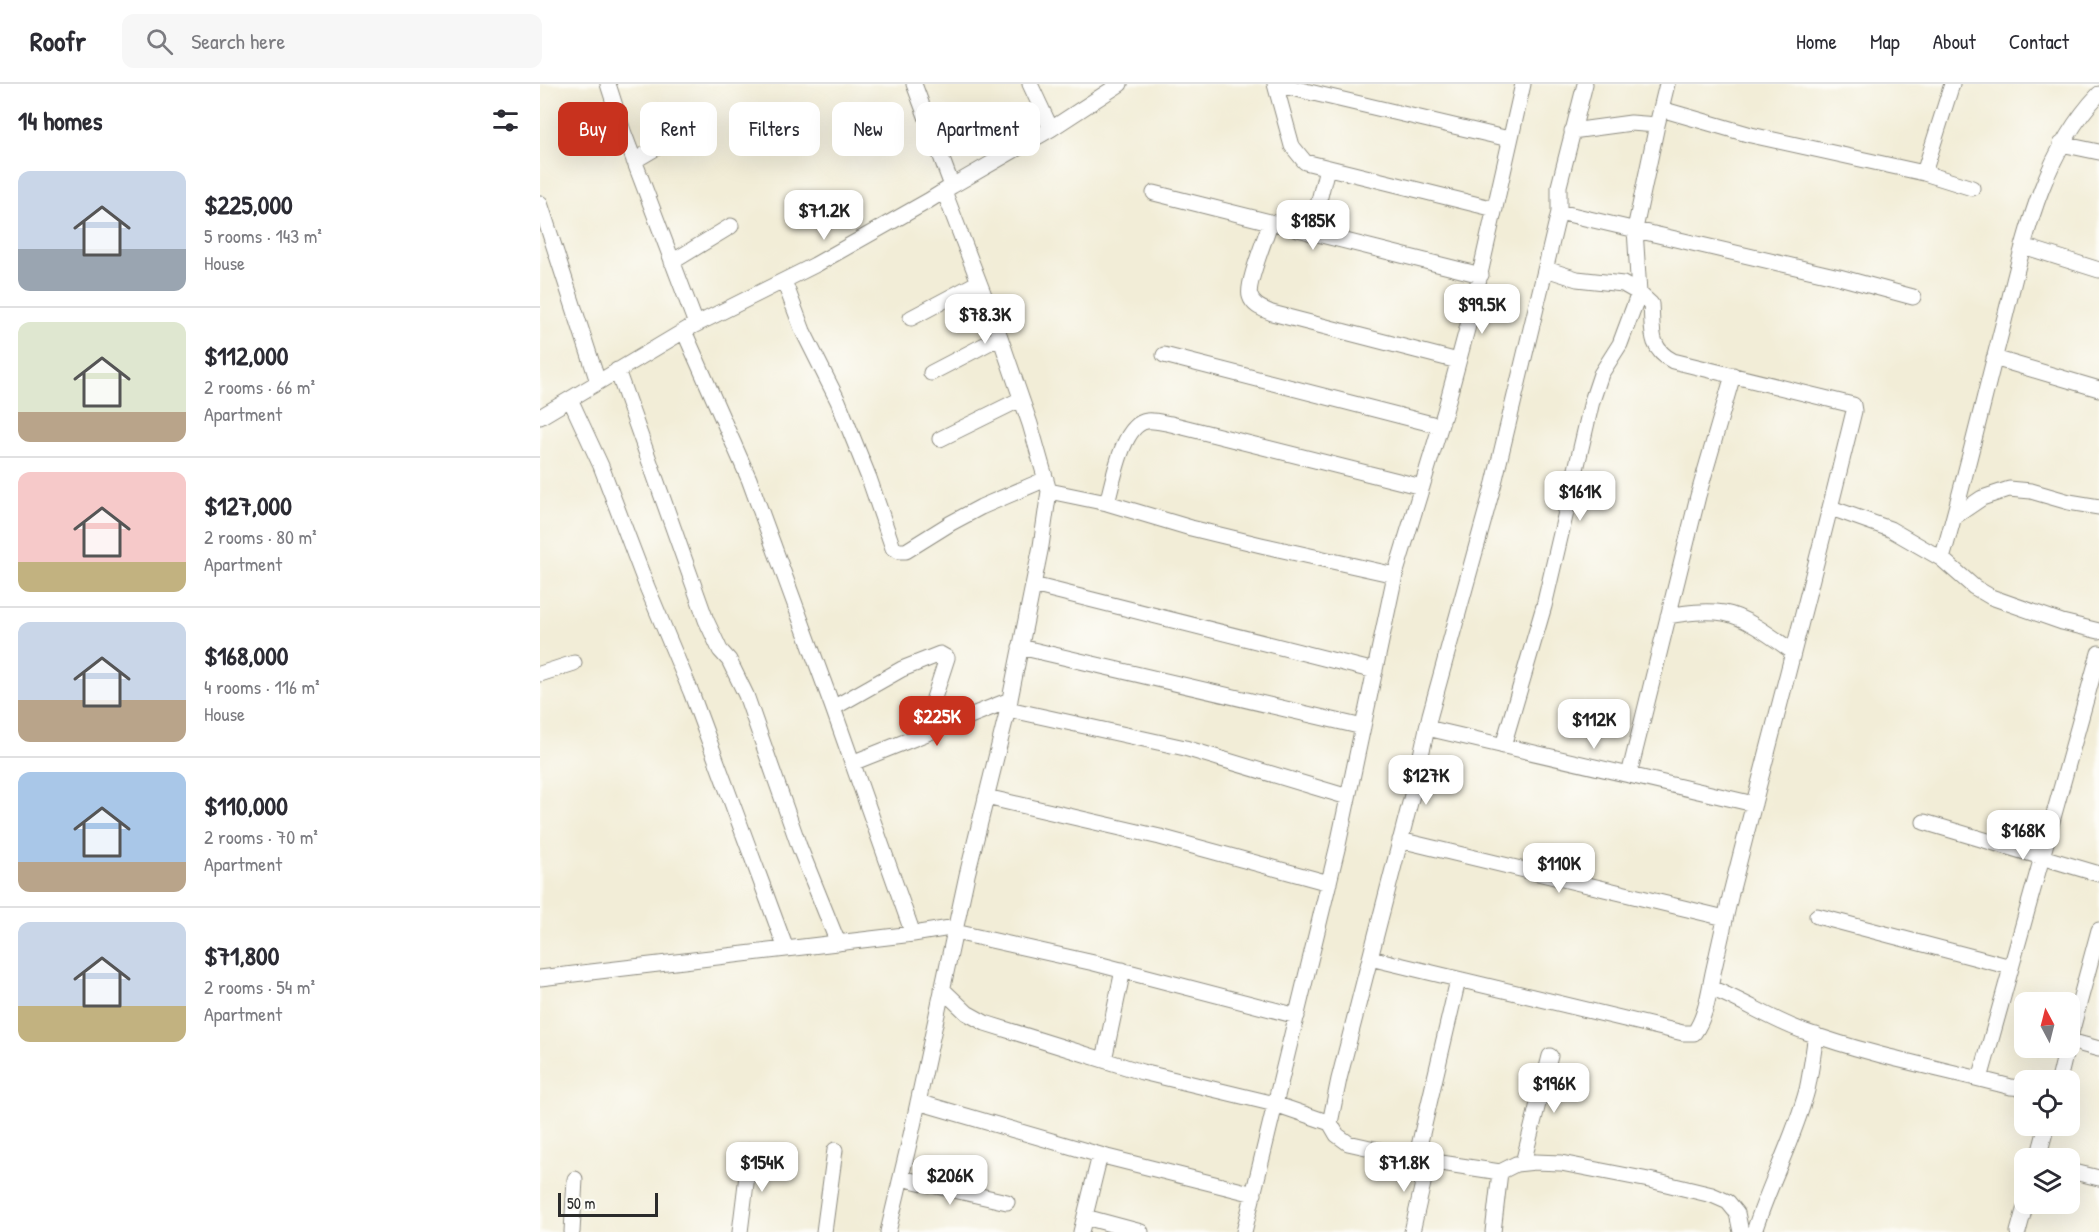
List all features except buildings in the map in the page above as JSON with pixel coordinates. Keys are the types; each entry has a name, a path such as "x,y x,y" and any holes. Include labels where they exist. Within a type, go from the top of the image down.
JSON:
{"street":[{"path":"608,84 672,262 690,327 749,479 833,708 912,934"},
{"path":"888,1232 986,797 1009,705 1033,585 1047,485 1021,399 979,282 914,84"},
{"path":"1030,84 1051,129"},
{"path":"540,417 690,327 784,281 1051,129 1120,84"},
{"path":"1495,208 1305,162 1292,146 1275,84 1327,90 1509,139"},
{"path":"1244,1232 1329,883 1395,575 1458,361 1480,275 1522,84"},
{"path":"1330,1123 1427,728 1494,483 1559,212 1558,186 1585,84"},
{"path":"1503,746 1544,606 1592,401 1601,374 1620,344 1639,293 1639,262 1635,229 1667,84"},
{"path":"1924,173 1952,84"},
{"path":"1942,559 2023,246 2047,176 2061,144 2084,110 2099,94"},
{"path":"1661,109 1751,135 1924,173 1972,188"},
{"path":"1572,131 1630,123 1657,124"},
{"path":"2061,144 2099,152"},
{"path":"634,161 642,156"},
{"path":"1311,233 1327,168"},
{"path":"1154,193 1480,275"},
{"path":"540,203 545,237 598,382"},
{"path":"1559,212 1839,277 1913,297"},
{"path":"1270,223 1250,284 1249,296 1255,305 1272,313 1458,361"},
{"path":"672,262 731,226"},
{"path":"2023,246 2099,270"},
{"path":"1370,958 1683,1034 1694,1033 1700,1025 1710,988 1725,918 1831,508 1854,411 1853,405 1663,356 1655,347 1651,304 1639,293 1623,284 1577,279 1546,269"},
{"path":"784,281 803,331 838,401 870,478 893,548 899,551 906,551 971,512 1047,485 1191,528 1395,575"},
{"path":"911,318 979,282"},
{"path":"931,373 1000,337"},
{"path":"1164,355 1440,426"},
{"path":"1995,358 2099,389"},
{"path":"617,370 706,621 746,695 799,846 838,943"},
{"path":"1629,775 1698,496 1733,375"},
{"path":"570,399 602,466 647,587 691,692 786,949"},
{"path":"940,439 1021,399"},
{"path":"1107,503 1124,444 1132,429 1146,421 1171,424 1422,487"},
{"path":"1954,517 1982,498 2008,489 2031,491 2099,507"},
{"path":"1831,508 1890,529 1942,559 1974,587 1991,597 2061,622 2099,631"},
{"path":"1033,585 1375,671"},
{"path":"1668,616 1701,611 1726,613 1771,636 1793,652"},
{"path":"1020,647 1363,727"},
{"path":"1980,1079 2099,653"},
{"path":"833,708 902,669 940,654 947,658 922,735"},
{"path":"540,674 574,663"},
{"path":"852,763 922,735 1009,705 1185,748 1348,797"},
{"path":"1427,728 1754,804"},
{"path":"986,797 1160,837 1329,883"},
{"path":"1924,822 2099,874"},
{"path":"1400,840 1725,918"},
{"path":"1817,916 2011,967"},
{"path":"540,978 956,929 1297,1016"},
{"path":"2080,1001 2099,930"},
{"path":"1104,1060 1122,970"},
{"path":"1412,1232 1422,1160 1458,980"},
{"path":"1710,988 1737,998 1804,1032 2014,1087"},
{"path":"942,989 967,1013 985,1023 1142,1071 1275,1104 1330,1123 1337,1135 1348,1143 1422,1160 1500,1172 1516,1164 1561,1162 1712,1194 1728,1202 1737,1212 1741,1232"},
{"path":"1754,1232 1807,1090 1816,1035"},
{"path":"2080,1042 2099,1048"},
{"path":"1523,1163 1550,1056"},
{"path":"918,1102 1100,1155 1254,1194"},
{"path":"824,1232 835,1150"},
{"path":"740,1232 750,1151"},
{"path":"1081,1232 1100,1155"},
{"path":"1493,1232 1500,1172"},
{"path":"2080,1173 2099,1178"},
{"path":"901,1178 1007,1202"},
{"path":"572,1232 575,1179"},
{"path":"2018,1232 2023,1214"},
{"path":"1085,1216 1142,1232"}]}
